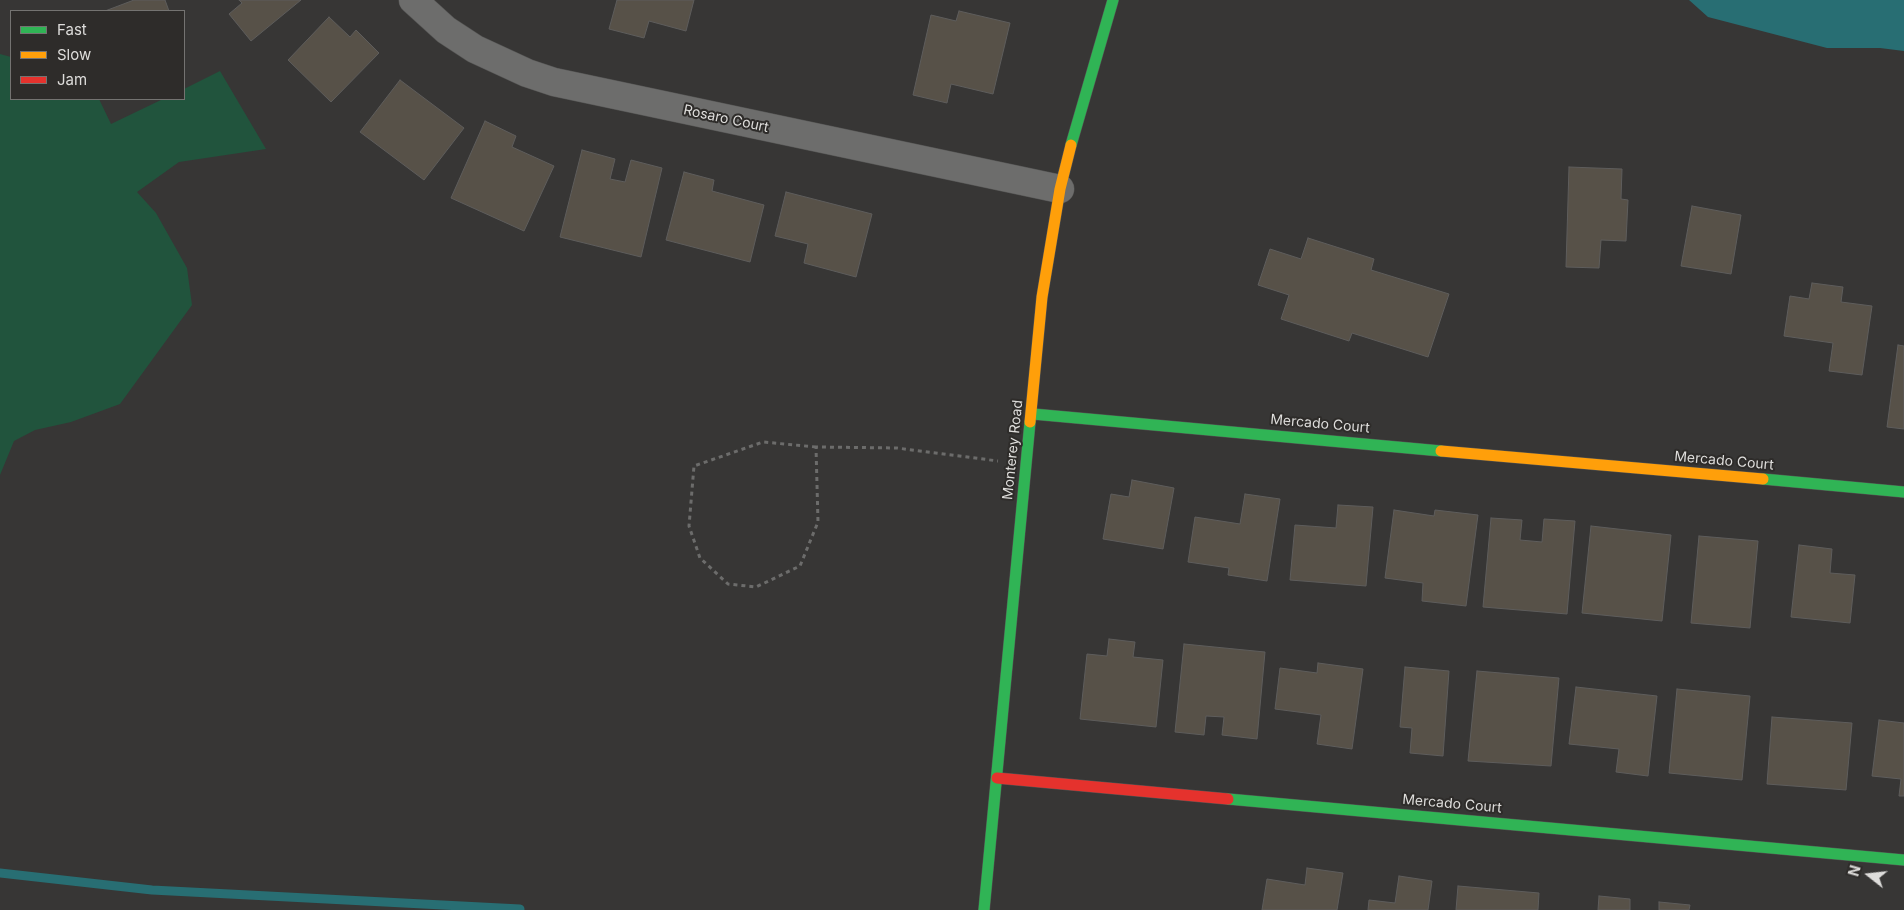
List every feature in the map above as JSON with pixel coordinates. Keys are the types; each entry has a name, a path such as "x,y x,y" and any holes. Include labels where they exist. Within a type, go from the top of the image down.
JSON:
{"street":[{"name":"Rosaro Court","path":"413,0 446,30 475,49 527,73 554,82 1060,189"},
{"name":"Monterey Road","path":"984,910 1042,297 1060,189 1086,89 1114,0"},
{"name":"Mercado Court","path":"1032,414 1904,492"},
{"name":"Mercado Court","path":"997,778 1904,860"}],"path":[{"path":"816,447 818,522 800,566 756,587 728,584 700,558 689,526 694,466 763,442 816,447 897,448 1026,465"}],"green space":[{"path":"0,54 10,57 10,100 99,100 111,124 161,100 185,100 185,88 220,71 266,149 179,162 137,192 156,213 187,268 192,305 120,404 71,422 35,430 14,441 0,475"}],"water":[{"path":"1689,0 1904,0 1904,51 1880,48 1827,48 1708,17"}],"building":[{"path":"134,0 165,0 169,10 108,10"},
{"path":"239,0 301,0 251,41 229,14 242,3"},
{"path":"617,0 694,0 686,31 649,21 644,38 609,29"},
{"path":"959,11 1010,23 993,94 951,84 947,103 913,95 931,15 956,21"},
{"path":"329,17 350,37 356,30 379,53 331,102 288,60"},
{"path":"400,80 464,128 424,180 360,132"},
{"path":"485,121 516,136 512,147 554,166 524,231 451,198"},
{"path":"582,150 615,159 610,179 625,182 631,160 662,168 641,257 560,237"},
{"path":"1569,167 1622,169 1621,199 1628,200 1626,241 1601,240 1599,268 1566,267"},
{"path":"684,172 714,180 712,191 764,205 750,262 666,240"},
{"path":"786,192 872,214 856,277 804,263 808,244 775,236"},
{"path":"1692,206 1741,215 1731,274 1681,266"},
{"path":"1308,238 1374,259 1371,270 1449,294 1428,357 1352,333 1349,341 1281,319 1289,295 1258,285 1270,249 1301,259"},
{"path":"1812,283 1843,287 1841,302 1872,306 1862,375 1829,371 1833,343 1784,336 1790,296 1809,299"},
{"path":"1898,345 1904,346 1904,429 1887,427"},
{"path":"1132,480 1174,488 1163,549 1103,539 1111,494 1129,497"},
{"path":"1245,494 1280,499 1267,581 1228,575 1229,568 1188,562 1195,517 1240,524"},
{"path":"1338,505 1373,507 1366,586 1290,580 1295,525 1336,528"},
{"path":"1394,510 1434,516 1435,510 1478,515 1466,606 1422,601 1423,583 1385,578"},
{"path":"1491,518 1522,520 1520,540 1542,542 1544,519 1575,521 1567,614 1483,607"},
{"path":"1591,526 1671,535 1662,621 1582,613"},
{"path":"1699,536 1758,541 1750,628 1691,623"},
{"path":"1799,545 1832,549 1830,573 1855,575 1850,623 1791,617"},
{"path":"1109,639 1135,642 1133,657 1163,660 1156,727 1080,719 1087,654 1107,656"},
{"path":"1184,644 1265,652 1257,739 1222,735 1224,717 1206,716 1204,735 1175,732"},
{"path":"1318,663 1363,669 1352,749 1317,744 1321,715 1275,709 1280,668 1317,673"},
{"path":"1405,667 1449,671 1443,756 1410,753 1412,728 1400,727"},
{"path":"1477,671 1559,678 1551,766 1468,761"},
{"path":"1576,687 1657,696 1648,776 1616,772 1619,749 1569,744"},
{"path":"1677,689 1750,696 1742,780 1669,773"},
{"path":"1772,717 1852,723 1846,790 1767,784"},
{"path":"1879,720 1904,723 1904,796 1899,796 1901,779 1872,776"},
{"path":"1307,868 1343,873 1337,910 1262,910 1267,879 1305,885"},
{"path":"1399,876 1432,881 1428,910 1368,910 1369,900 1395,903"},
{"path":"1458,886 1539,893 1538,910 1456,910"},
{"path":"1599,896 1630,899 1630,910 1598,910"},
{"path":"1659,902 1690,905 1689,910 1659,910"}],"waterway":[{"path":"0,873 152,890 520,909"}],"traffic: fast":[{"path":"1071,145 1113,0"},
{"path":"1033,414 1441,451"},
{"path":"984,910 1030,422"},
{"path":"1763,479 1904,492"},
{"path":"1228,799 1904,860"}],"traffic: slow":[{"path":"1030,422 1042,297 1060,189 1071,145"},
{"path":"1441,451 1763,479"}],"traffic: jam":[{"path":"997,778 1228,799"}]}
